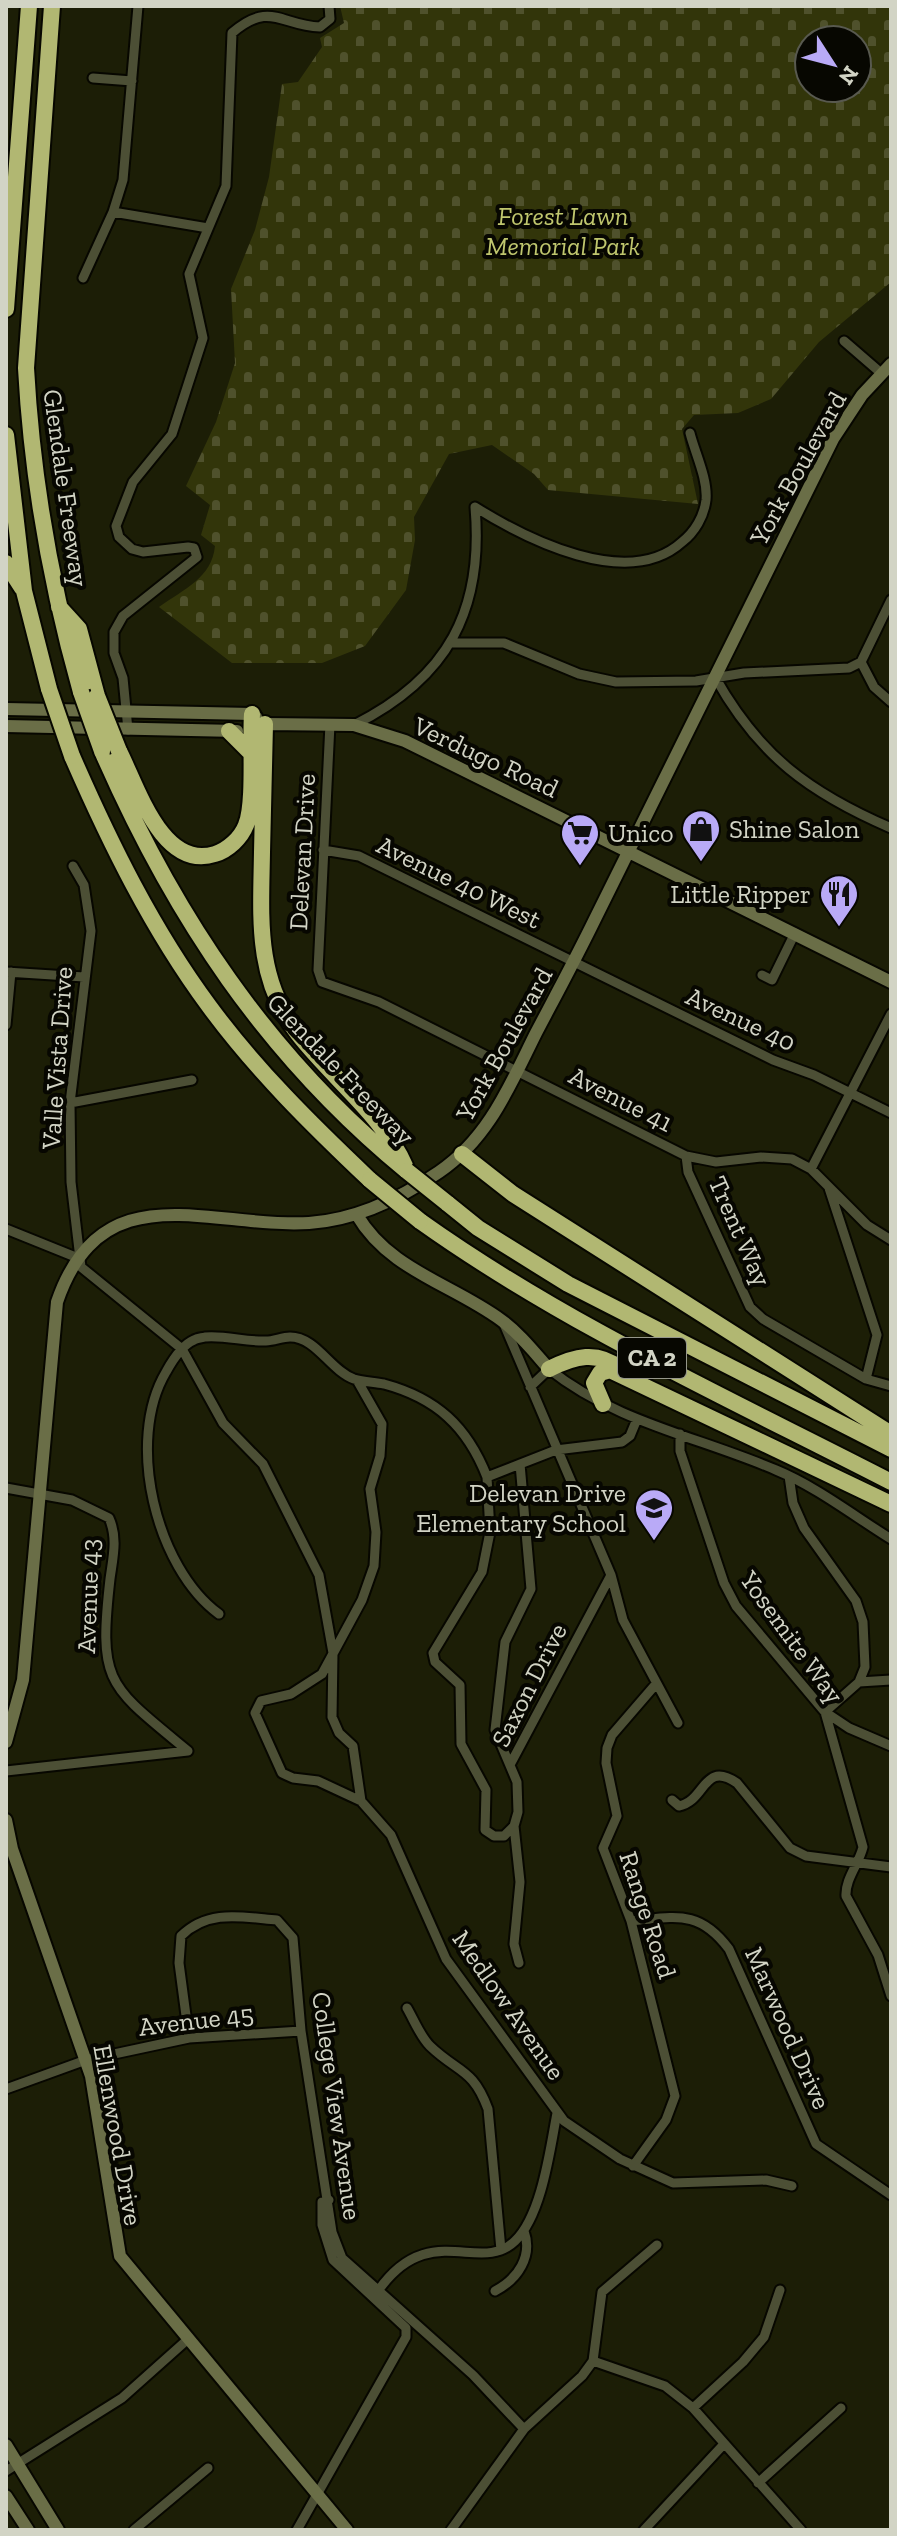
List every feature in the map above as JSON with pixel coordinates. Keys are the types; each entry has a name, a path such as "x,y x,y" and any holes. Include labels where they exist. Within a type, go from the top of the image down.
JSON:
{"highway":[{"path":"6,309 29,6"},
{"name":"Glendale Freeway","path":"52,6 26,368 29,423 57,605 79,629 89,694 156,868 226,977 281,1047 328,1098 478,1228 568,1284 891,1449"},
{"name":"Glendale Freeway","path":"6,435 24,591 49,689 72,756 120,861 150,915 208,1004 306,1120 370,1180 420,1221 495,1273 563,1312 891,1482"},
{"path":"6,563 24,591"},
{"path":"110,751 162,836 183,853 205,856 228,848 246,826 249,751 256,723"},
{"path":"256,723 260,924 267,975 282,1011 297,1033 395,1143 404,1167"},
{"path":"229,731 249,751"},
{"path":"462,1154 513,1194 891,1434"},
{"path":"549,1369 571,1358 600,1356 633,1378"},
{"path":"603,1404 594,1390 600,1373 610,1370 633,1378 891,1504"}],"street":[{"path":"83,278 113,212 123,180 138,6"},
{"path":"128,730 123,678 114,653 114,632 123,616 197,557 194,548 188,547 143,552 132,549 119,537 116,526 133,482 172,434 203,338 189,274 226,186 232,33 251,13 270,8 320,27 330,19 329,6"},
{"path":"93,78 132,81"},
{"path":"113,212 208,228"},
{"path":"844,341 886,368"},
{"name":"York Boulevard","path":"6,1742 23,1680 57,1302 78,1258 106,1233 159,1214 307,1223 357,1215 438,1173 462,1154 492,1119 517,1071 630,851 833,439 886,368"},
{"path":"354,725 412,688 452,643 475,577 478,546 475,507 529,537 594,559 647,559 666,554 692,533 706,499 690,433"},
{"path":"452,643 504,643 579,674 616,682 849,668 861,662 891,600"},
{"path":"861,662 874,687 891,702"},
{"path":"715,677 764,750 813,790 891,828"},
{"name":"Verdugo Road","path":"6,709 127,713 256,723 354,725 405,741 891,982"},
{"name":"Verdugo Road","path":"6,726 229,731 256,723"},
{"name":"Delevan Drive","path":"322,982 318,970 330,724"},
{"name":"Avenue 40 West","path":"323,850 359,856 573,963"},
{"name":"Valle Vista Drive","path":"73,866 89,907 91,931 70,1103 71,1182 78,1258"},
{"path":"762,975 772,980 795,933"},
{"name":"Avenue 40","path":"573,963 773,1060 891,1113"},
{"path":"6,1025 8,972 84,977"},
{"name":"Avenue 41","path":"322,982 379,1002 686,1156 716,1162 761,1157 792,1159 811,1169 867,1225 891,1240"},
{"path":"811,1169 891,1014"},
{"path":"70,1103 192,1080"},
{"name":"Trent Way","path":"686,1156 688,1172 742,1294 763,1319 866,1379"},
{"path":"828,1185 877,1335 866,1379 891,1386"},
{"path":"357,1215 368,1233 399,1260 503,1321 549,1369 603,1404 789,1476 891,1539"},
{"path":"6,1229 78,1258 86,1273 182,1349 223,1423 263,1464 319,1575 333,1653 332,1717 339,1733 353,1746 361,1801"},
{"path":"503,1321 611,1575 623,1620 678,1723"},
{"path":"219,1614 202,1602 179,1569 160,1524 148,1461 153,1402 160,1382 182,1349 193,1340 209,1337 267,1341 290,1337 304,1340 336,1371 357,1380 393,1388 439,1407 470,1439 487,1477 490,1532 482,1572 433,1653 435,1662 460,1685 463,1704 461,1744 486,1790 485,1830 494,1836 504,1836 514,1826"},
{"path":"530,1387 549,1369"},
{"path":"357,1380 382,1424 380,1456 370,1489 376,1551 362,1600 322,1674 303,1688 261,1701 255,1713 282,1773 293,1778 318,1781 361,1801"},
{"path":"487,1477 556,1450 622,1442 630,1436 637,1419"},
{"name":"Yosemite Way","path":"680,1434 680,1451 724,1583 736,1606 825,1712 863,1847 859,1863 846,1885 846,1896 878,1955 891,1996"},
{"path":"511,1763 495,1730 505,1642 531,1589 520,1464"},
{"path":"789,1476 793,1503 804,1528 856,1601 864,1643 865,1667 859,1682 825,1712 849,1728 891,1746"},
{"name":"Avenue 43","path":"6,1488 38,1491 72,1500 109,1518 115,1539 104,1640 107,1666 128,1701 188,1751 6,1771"},
{"name":"Saxon Drive","path":"519,1963 514,1944 520,1882 514,1826 519,1797 511,1763 611,1575"},
{"path":"859,1682 891,1680"},
{"name":"Range Road","path":"633,2166 666,2120 675,2096 631,1921 603,1848 617,1816 606,1763 612,1735 656,1684"},
{"path":"672,1800 679,1806 686,1805 716,1775 728,1777 737,1783 790,1848 806,1856 891,1867"},
{"name":"Medlow Avenue","path":"361,1801 391,1835 446,1959 557,2113 633,2166 673,2183 766,2180 792,2186"},
{"name":"Ellenwood Drive","path":"6,1820 12,1849 86,2060 120,2256 347,2530"},
{"name":"College View Avenue","path":"189,2038 179,1963 181,1936 197,1921 235,1916 277,1920 293,1938 301,2031 332,2232 342,2258 473,2375 524,2429"},
{"name":"Marwood Drive","path":"631,1921 684,1917 715,1931 729,1949 816,2144 891,2195"},
{"path":"407,2008 427,2043 469,2073 480,2088 488,2109 501,2250"},
{"name":"Avenue 45","path":"6,2089 86,2060 189,2038 301,2031"},
{"path":"378,2291 404,2261 417,2254 501,2250 524,2231 547,2163 557,2113"},
{"path":"297,2530 406,2337 406,2328 333,2260 320,2212 322,2202 329,2200"},
{"path":"495,2291 505,2286 527,2257 529,2246 524,2231"},
{"path":"451,2530 524,2429 582,2376 593,2361 602,2292 657,2245"},
{"path":"693,2408 743,2362 764,2337 780,2290"},
{"path":"11,2468 122,2398 187,2340"},
{"path":"593,2361 665,2386 693,2408 801,2530"},
{"path":"758,2483 841,2408"},
{"path":"644,2530 724,2444"},
{"path":"6,2445 11,2468 58,2530"},
{"path":"134,2530 208,2468"},
{"path":"6,2496 28,2530"}],"green space":[{"name":"Forest Lawn Memorial Park","path":"340,6 891,6 891,282 819,342 771,399 738,413 694,415 682,429 698,504 548,490 534,474 492,445 449,454 414,517 415,540 406,590 365,646 322,663 232,663 159,607 203,575 213,557 215,546 201,535 210,505 186,486 216,422 235,363 231,289 255,230 269,177 282,84 298,82 322,47 320,38 344,23"}],"place":[{"name":"Shine Salon","path":"701,863"},
{"name":"Unico","path":"580,867"},
{"name":"Little Ripper","path":"839,928"},
{"name":"Delevan Drive Elementary School","path":"654,1542"}]}
